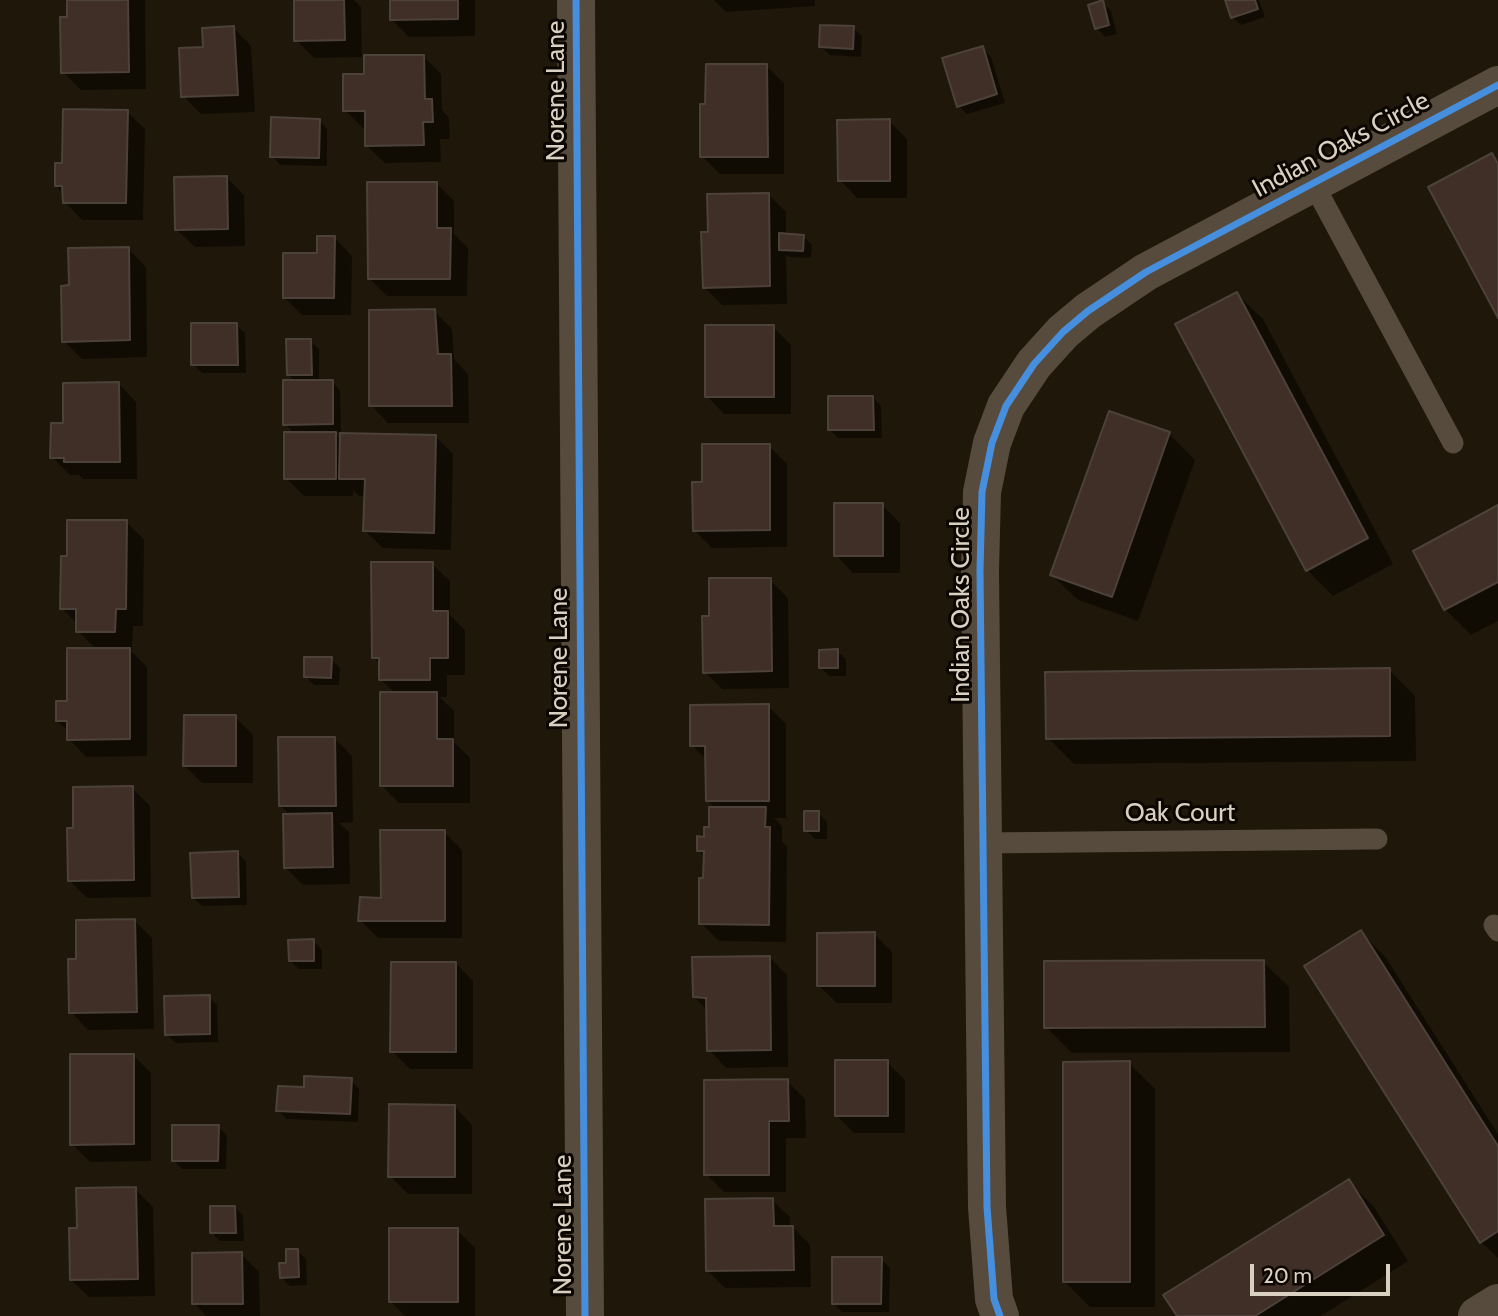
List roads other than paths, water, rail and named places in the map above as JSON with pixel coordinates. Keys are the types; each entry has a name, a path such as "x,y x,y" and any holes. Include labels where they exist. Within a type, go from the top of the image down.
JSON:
{"street":[{"name":"Norene Lane","path":"576,0 585,1316"},
{"name":"Indian Oaks Circle","path":"1000,1316 994,1299 986,1207 980,571 982,492 992,443 1006,406 1034,364 1063,332 1088,311 1146,271 1498,85"},
{"path":"1477,1316 1498,1303"}],"lane":[{"path":"1313,183 1453,443"},
{"name":"Oak Court","path":"983,843 1377,839"}]}
